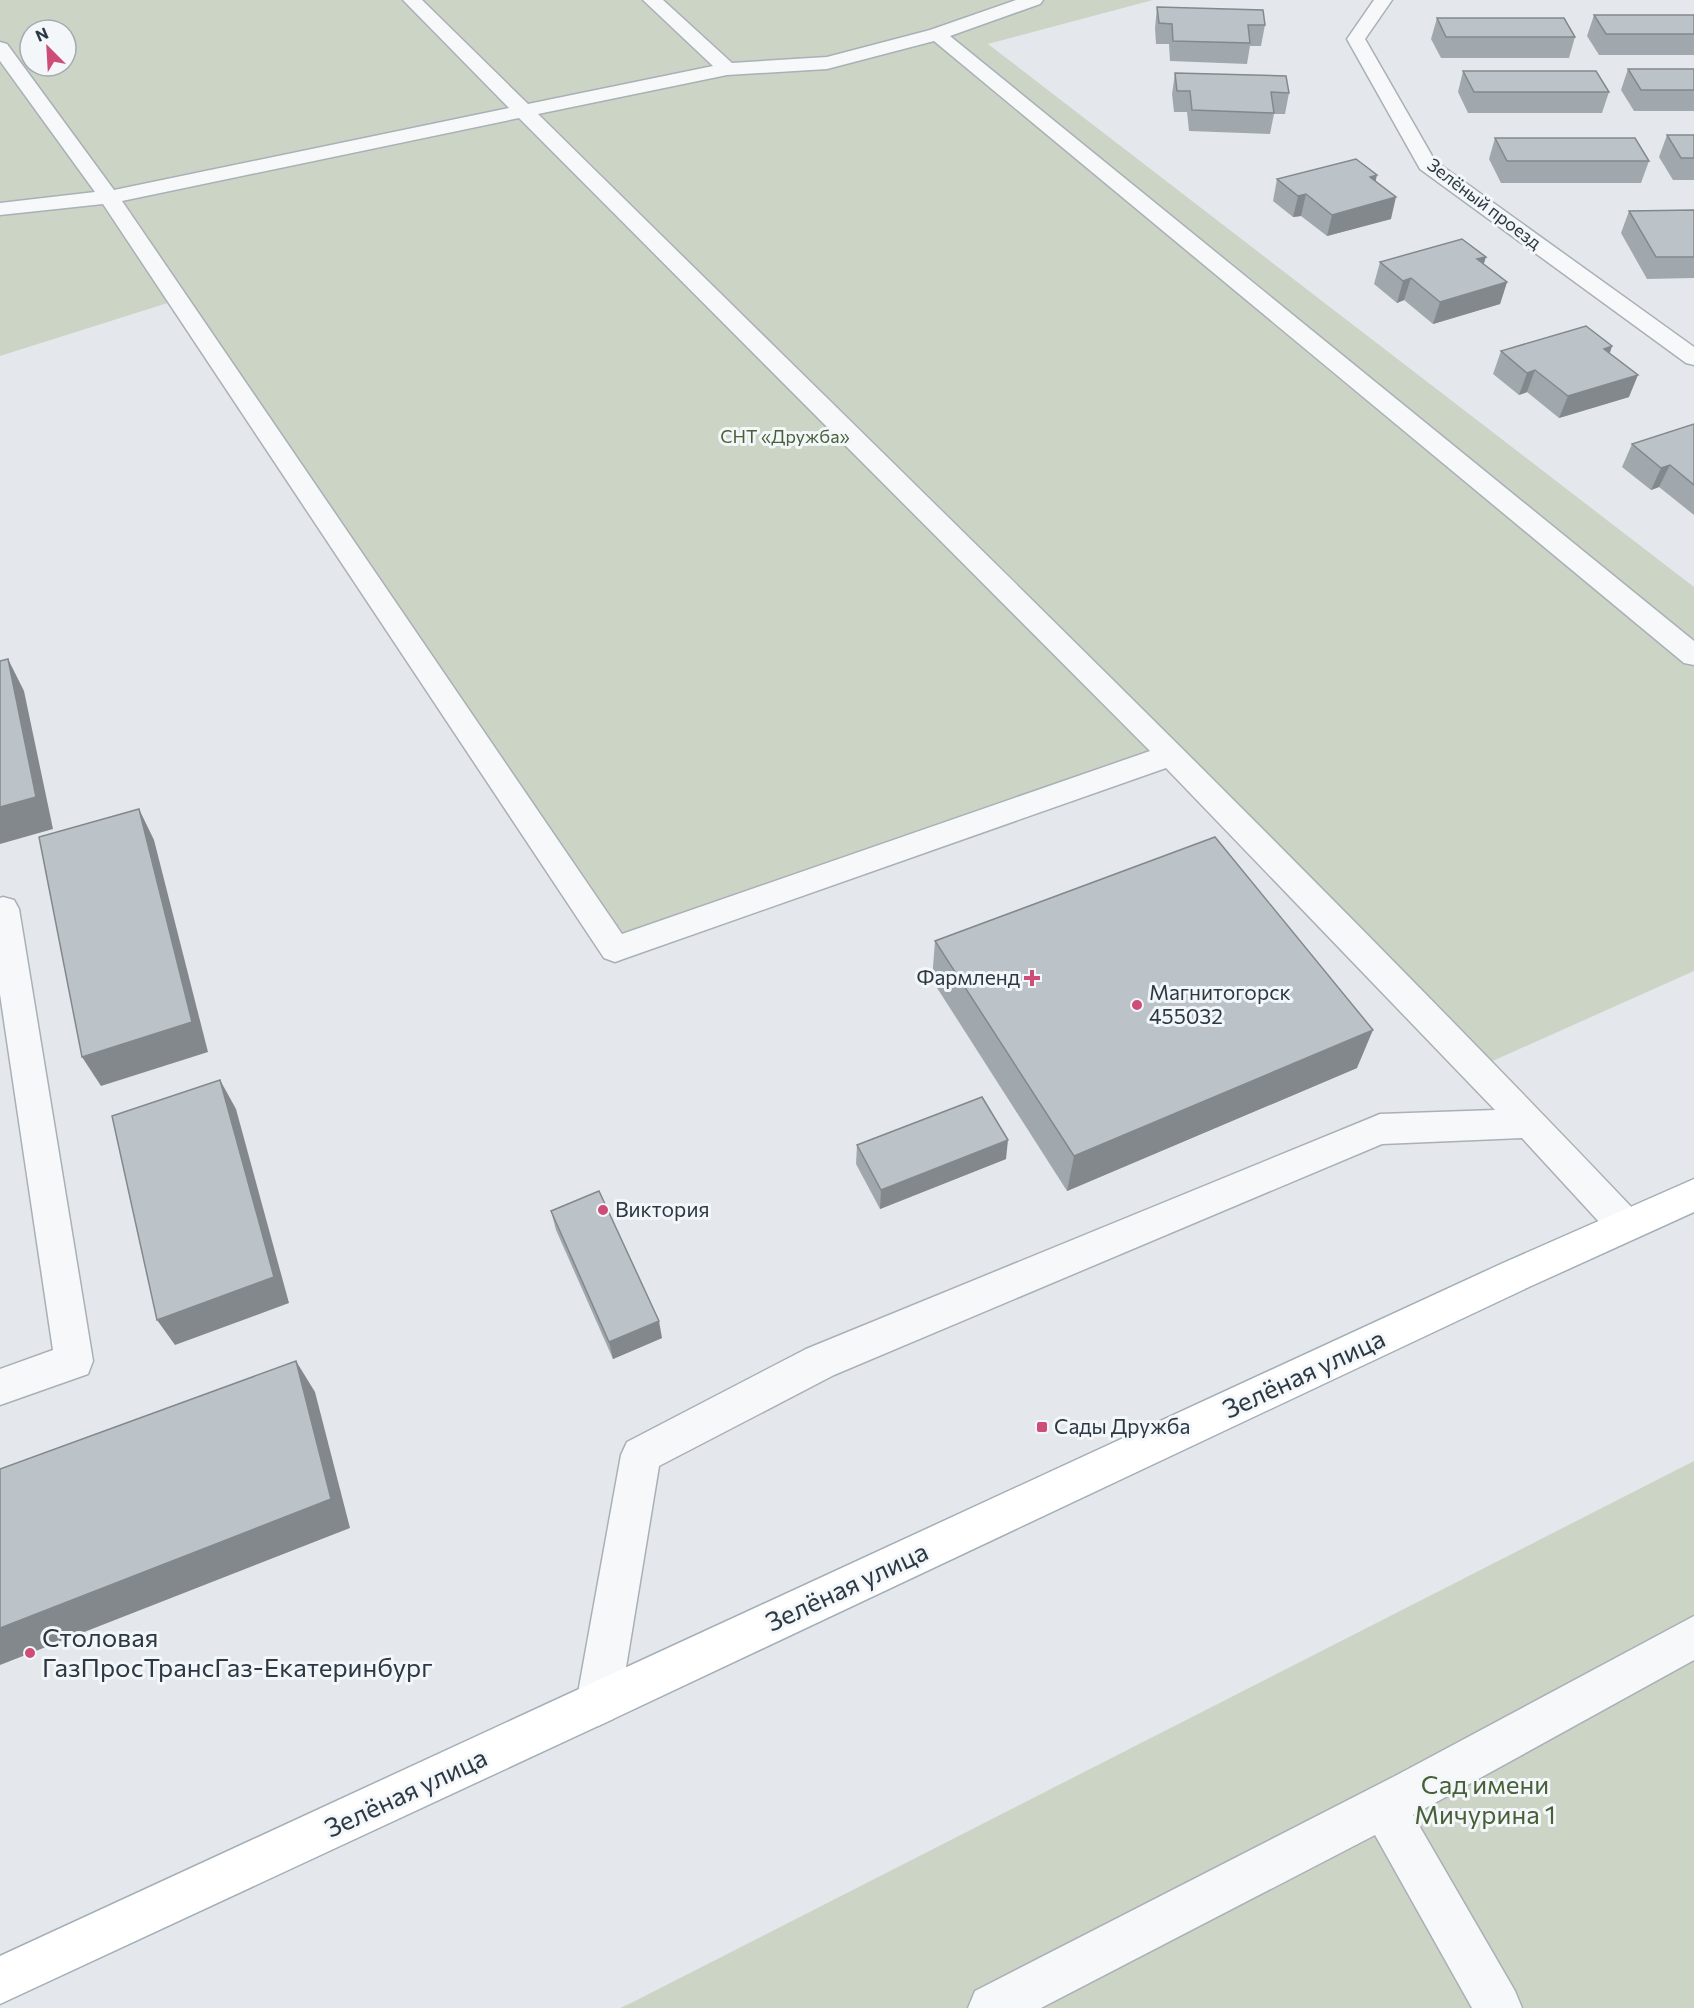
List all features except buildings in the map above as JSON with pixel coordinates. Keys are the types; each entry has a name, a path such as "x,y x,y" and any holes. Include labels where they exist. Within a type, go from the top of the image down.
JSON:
{"main road":[{"name":"Зелёная улица","path":"0,1980 1694,1195"}],"street":[{"path":"412,0 1171,755 1530,1123 1625,1226"},
{"path":"652,0 727,69"},
{"path":"0,209 109,198 727,69 827,63 937,34 1034,0"},
{"name":"Зелёный проезд","path":"1383,0 1356,39 1427,165 1694,358"},
{"path":"937,34 1694,656"},
{"path":"0,48 109,198 615,949 1171,755"},
{"path":"0,1387 74,1361 3,909"},
{"path":"598,1704 641,1455 820,1362 1380,1129 1530,1123"},
{"path":"992,2008 1384,1807 1694,1636"},
{"path":"1384,1807 1498,2008"}],"green space":[{"name":"СНТ «Дружба»","path":"0,0 1153,0 988,44 1694,587 1694,971 1486,1064 1173,764 608,955 174,301 0,356"},
{"name":"Сад имени Мичурина 1","path":"1694,1461 1694,2008 620,2008 631,2003"}],"place":[{"name":"Фармленд","path":"1032,978"},
{"name":"Магнитогорск 455032","path":"1137,1005"},
{"name":"Виктория","path":"603,1210"},
{"name":"Сады Дружба","path":"1042,1427"},
{"name":"Столовая ГазПросТрансГаз-Екатеринбург","path":"30,1653"}]}
